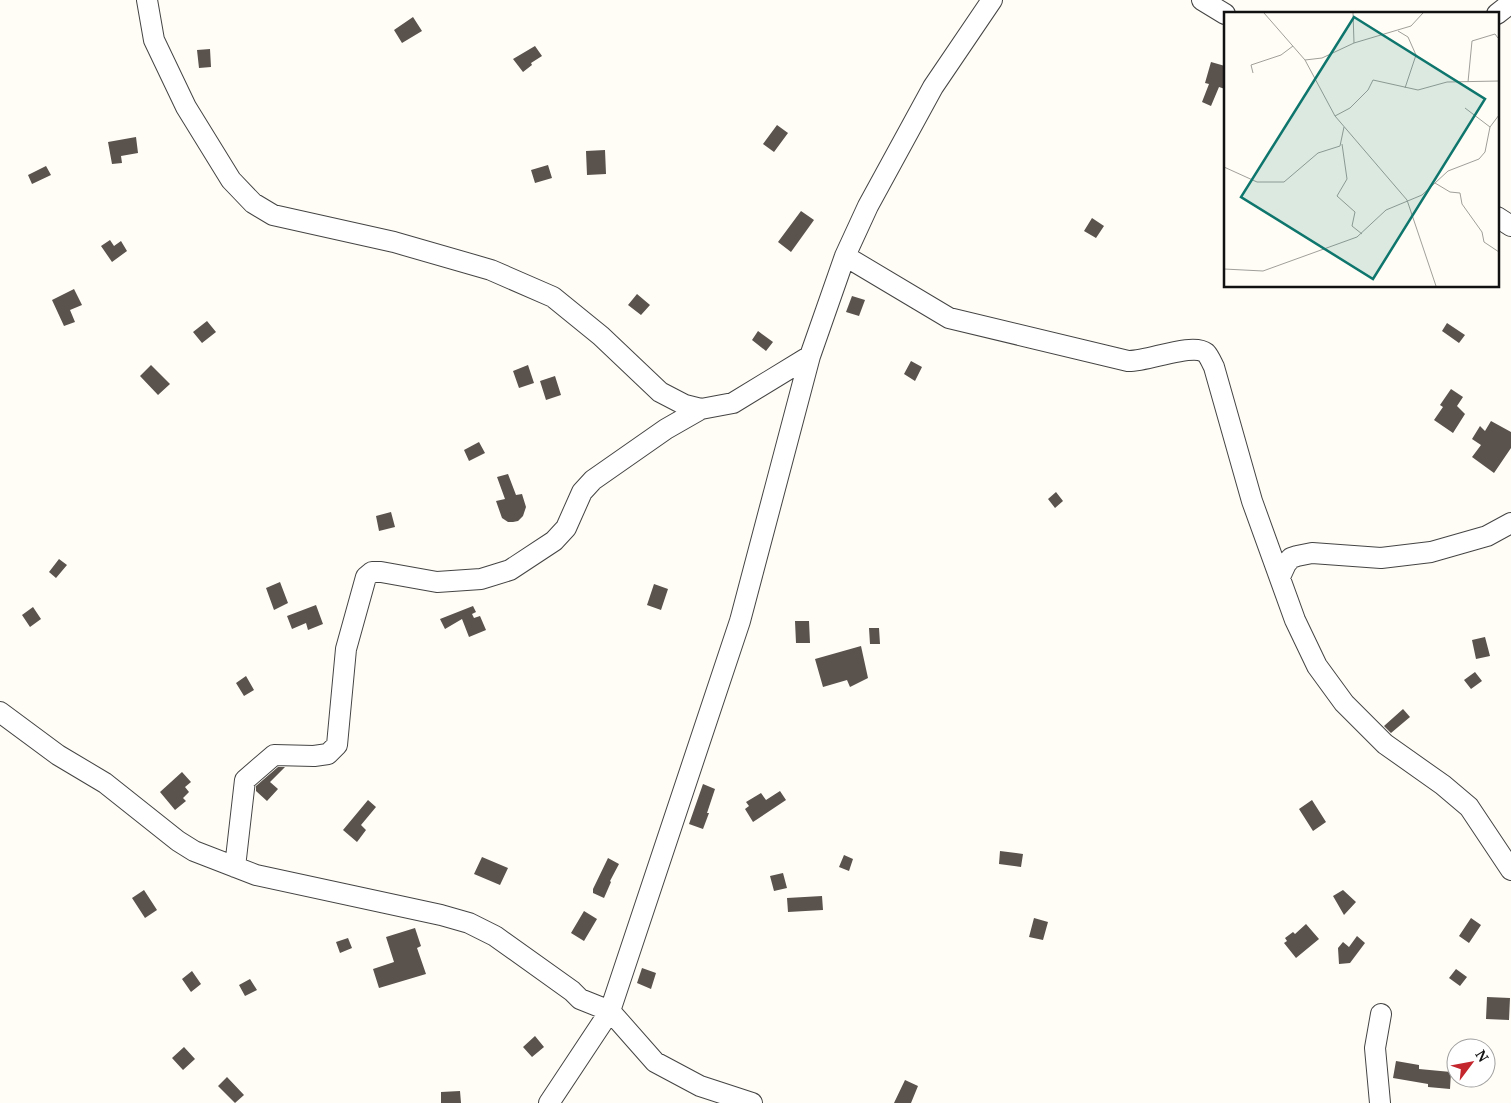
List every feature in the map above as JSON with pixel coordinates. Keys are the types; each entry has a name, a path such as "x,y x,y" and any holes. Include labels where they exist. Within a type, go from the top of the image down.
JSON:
{"street":[{"path":"147,0 154,40 186,108 231,180 253,203 273,215 394,242 491,270 553,297 601,336 660,392 685,405 701,409"},
{"path":"549,1103 610,1011 740,621 810,356 845,256 868,206 933,87 992,0"},
{"path":"1202,0 1224,13"},
{"path":"1498,13 1511,3"},
{"path":"1498,219 1511,226"},
{"path":"845,256 949,318 1128,361 1138,361 1195,349 1206,353 1214,367 1252,501 1295,620 1317,666 1344,703 1385,744 1443,785 1469,807 1511,870"},
{"path":"235,867 244,780 274,756 328,754 337,745 346,649 366,577 372,572 381,572 437,582 481,579 510,570 554,542 566,528 582,492 593,480 666,430 701,409 733,403 810,356"},
{"path":"1280,577 1286,564 1291,558 1297,556 1312,553 1381,558 1432,552 1487,536 1511,523"},
{"path":"0,712 58,755 105,783 194,851 256,874 469,923 494,936 572,991 580,999 610,1011 655,1062 700,1086 752,1103"},
{"path":"1380,1103 1375,1048 1381,1014"}],"building":[{"path":"413,17 422,31 402,43 394,30"},
{"path":"535,46 542,56 531,63 532,65 523,72 513,59"},
{"path":"210,49 211,67 199,68 197,50"},
{"path":"1211,62 1224,66 1224,89 1219,87 1211,106 1202,102 1209,84 1205,83"},
{"path":"777,125 788,133 774,152 763,144"},
{"path":"136,137 138,153 121,156 122,163 112,164 108,142"},
{"path":"605,150 606,174 587,175 586,151"},
{"path":"548,165 552,178 535,183 531,170"},
{"path":"46,166 51,175 32,184 28,175"},
{"path":"801,211 814,220 791,252 778,242"},
{"path":"1092,218 1104,226 1096,238 1084,231"},
{"path":"110,240 114,246 121,241 127,251 112,262 101,246"},
{"path":"74,289 82,305 70,310 75,322 64,326 52,300"},
{"path":"637,294 650,305 641,315 628,305"},
{"path":"852,296 865,300 859,316 846,312"},
{"path":"207,321 216,332 202,343 193,332"},
{"path":"1447,323 1465,335 1459,343 1442,331"},
{"path":"758,331 773,342 766,351 752,340"},
{"path":"911,361 922,367 915,381 904,374"},
{"path":"151,365 170,384 158,395 140,376"},
{"path":"528,365 534,383 519,388 513,371"},
{"path":"555,376 561,395 546,400 540,381"},
{"path":"1451,389 1463,397 1457,406 1465,414 1453,433 1434,420 1443,407 1440,405"},
{"path":"1491,421 1511,432 1511,448 1494,473 1472,457 1481,445 1472,439 1480,426 1485,431"},
{"path":"479,442 485,453 469,461 464,450"},
{"path":"508,474 516,495 522,494 526,507 523,516 518,521 513,522 508,522 502,518 496,501 505,499 497,477"},
{"path":"1056,492 1063,501 1055,508 1048,499"},
{"path":"391,512 395,527 379,531 376,516"},
{"path":"59,559 67,565 56,578 49,572"},
{"path":"280,582 288,603 274,610 266,588"},
{"path":"654,584 668,589 661,610 647,605"},
{"path":"316,605 323,624 308,630 306,623 292,629 287,616"},
{"path":"473,606 476,612 472,614 474,618 480,616 486,630 469,637 462,619 445,629 440,619"},
{"path":"33,607 41,619 30,627 22,615"},
{"path":"795,621 809,621 810,643 796,643"},
{"path":"869,628 879,628 880,644 870,644"},
{"path":"1485,637 1490,656 1476,659 1472,640"},
{"path":"861,646 868,678 850,687 847,680 823,687 815,659"},
{"path":"1475,672 1482,681 1471,689 1464,680"},
{"path":"246,676 254,690 244,696 236,683"},
{"path":"1403,709 1410,717 1391,733 1384,726"},
{"path":"278,767 285,767 270,782 278,789 267,801 256,791 256,786"},
{"path":"182,772 191,782 185,787 189,792 183,798 186,801 175,810 160,792"},
{"path":"703,784 715,789 703,829 689,824"},
{"path":"780,791 786,800 753,822 745,809 749,806 746,802 761,793 766,800"},
{"path":"368,800 376,807 361,825 366,830 357,842 343,830"},
{"path":"1312,800 1326,822 1313,831 1299,809"},
{"path":"1000,851 1023,854 1021,867 999,864"},
{"path":"844,855 853,859 849,871 839,867"},
{"path":"482,857 508,868 500,885 474,874"},
{"path":"608,858 619,864 604,898 593,893 593,889"},
{"path":"783,873 787,888 774,891 770,876"},
{"path":"144,890 157,910 145,918 132,898"},
{"path":"1343,890 1356,902 1344,915 1333,896"},
{"path":"822,896 823,910 788,912 787,898"},
{"path":"584,911 597,919 584,941 571,933"},
{"path":"1034,918 1048,922 1043,940 1029,937"},
{"path":"1471,918 1481,925 1469,943 1459,936"},
{"path":"1306,924 1319,939 1296,958 1284,943 1287,941 1285,938 1293,932 1295,934"},
{"path":"415,928 421,946 417,948 426,974 379,988 373,969 394,962 386,937"},
{"path":"1357,936 1365,943 1350,963 1339,964 1338,948 1343,942 1349,947"},
{"path":"348,938 352,948 340,953 336,942"},
{"path":"642,968 656,973 651,989 637,983"},
{"path":"1456,969 1467,977 1460,986 1449,978"},
{"path":"192,971 201,984 191,992 182,979"},
{"path":"250,979 257,990 245,996 239,985"},
{"path":"1487,997 1510,998 1509,1020 1486,1019"},
{"path":"535,1036 544,1047 532,1057 523,1047"},
{"path":"184,1047 195,1059 183,1070 172,1058"},
{"path":"1396,1061 1419,1065 1419,1069 1446,1072 1446,1088 1450,1089 1428,1087 1428,1084 1393,1078"},
{"path":"227,1077 244,1095 235,1103 218,1086"},
{"path":"905,1080 918,1086 911,1103 894,1103"},
{"path":"460,1091 461,1103 441,1103 441,1092"}]}
